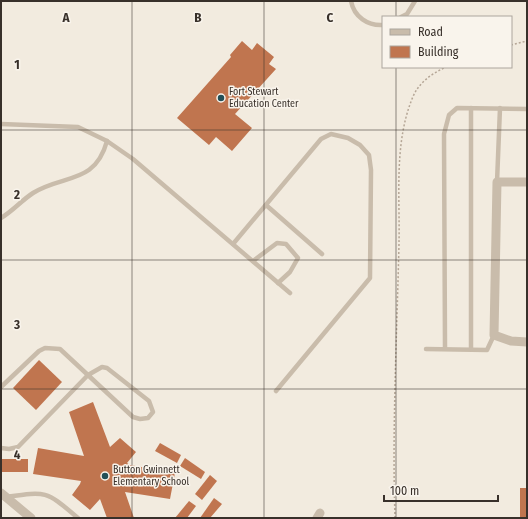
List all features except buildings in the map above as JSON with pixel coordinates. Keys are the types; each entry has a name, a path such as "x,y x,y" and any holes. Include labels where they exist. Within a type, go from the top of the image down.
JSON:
{"street":[{"path":"527,182 497,182 494,335 511,342 527,342"},
{"path":"3,495 31,518"}],"lane":[{"path":"351,1 352,6 364,22 374,25 382,25"},
{"path":"403,16 416,1"},
{"path":"445,348 444,134 449,115 457,108 527,108"},
{"path":"471,349 472,108"},
{"path":"497,182 500,108"},
{"path":"1,124 78,127 107,141 133,159 290,293"},
{"path":"233,244 321,139 331,134 348,138 360,145 368,155 371,170 370,278 276,392"},
{"path":"1,218 33,193 85,173 98,161 107,141"},
{"path":"266,205 322,254"},
{"path":"253,261 277,243 286,244 298,258 290,272 278,283"},
{"path":"426,349 445,348 487,350 494,335"},
{"path":"1,387 39,351 44,348 60,349 88,375 133,417 140,419 148,418 153,412 149,401 106,368 102,367 88,375 18,447 9,449 1,448"},
{"path":"3,495 37,492 52,496 78,518"}],"path":[{"path":"512,45 527,41"},
{"path":"395,518 394,410 400,170 403,128 412,98 421,82 444,68"}],"place":[{"name":"Fort Stewart Education Center","path":"221,98"},
{"name":"Button Gwinnett Elementary School","path":"105,476"}]}
